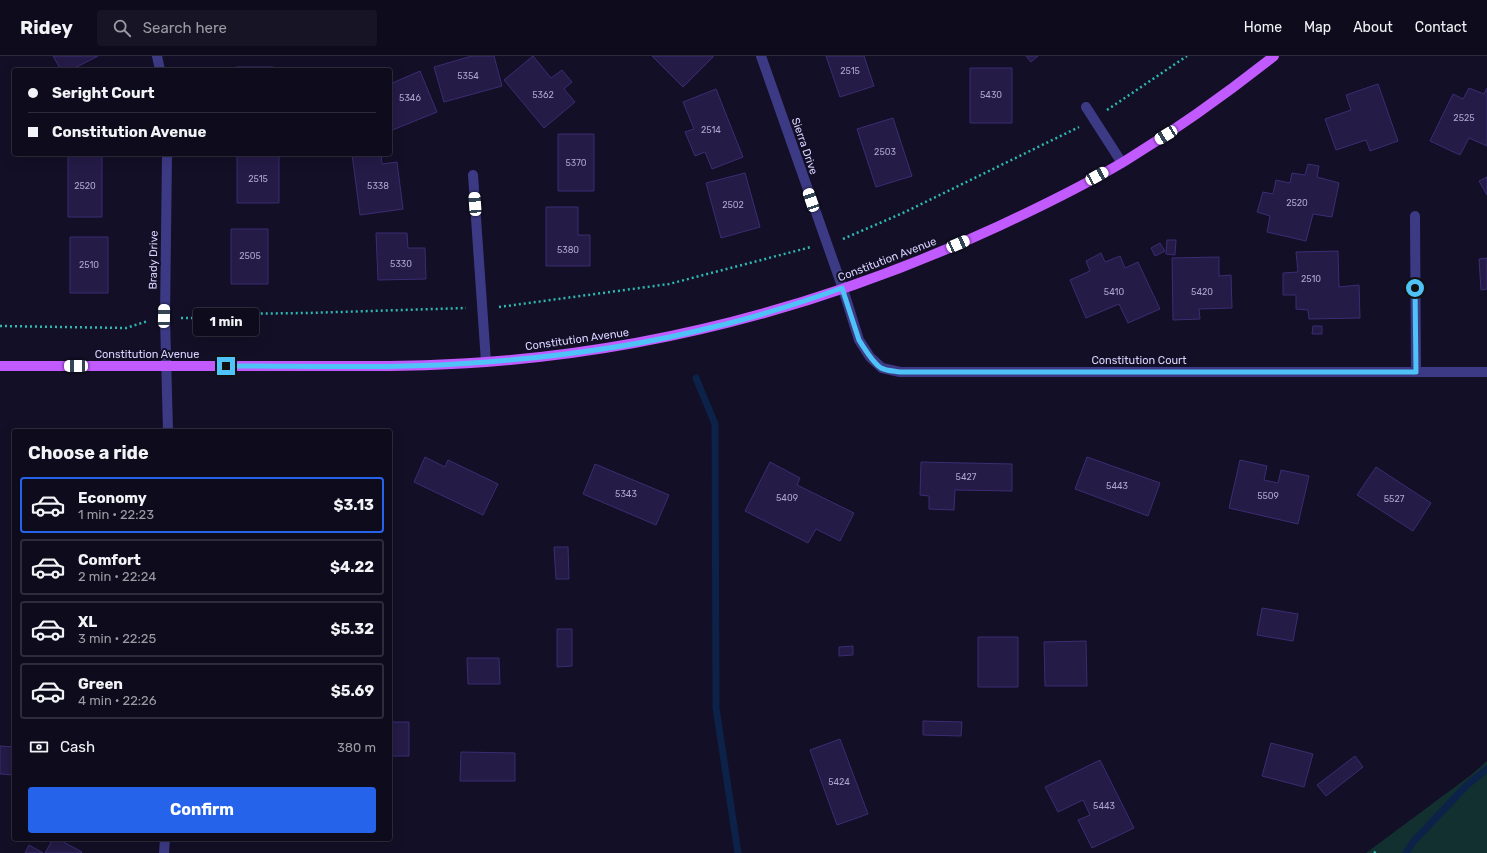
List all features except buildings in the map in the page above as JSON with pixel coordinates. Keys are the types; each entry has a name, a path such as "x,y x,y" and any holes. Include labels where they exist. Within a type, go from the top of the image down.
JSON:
{"main road":[{"name":"Constitution Avenue","path":"0,366 408,366 486,362 578,353 650,341 713,328 768,313 934,255 1047,203 1122,163 1177,128 1274,56"}],"street":[{"path":"157,56 160,68"},
{"name":"Sierra Drive","path":"761,56 842,288"},
{"path":"1086,107 1122,163"},
{"name":"Brady Drive","path":"167,156 164,318 168,429"},
{"path":"473,175 486,362"},
{"path":"1415,216 1416,372"},
{"name":"Constitution Court","path":"842,288 861,344 870,357 882,368 900,372 1487,372"},
{"path":"164,853 165,841"}],"path":[{"path":"0,326 126,328 142,322 164,318 192,318 225,314 506,307 669,284 848,238 905,212 1094,119 1187,56"},
{"path":"1374,853 1378,850"}],"green space":[{"path":"1487,761 1487,853 1366,853 1471,775"}],"waterway":[{"path":"696,378 715,424 716,708 738,853"},
{"path":"1406,853 1413,842 1467,785 1487,769"}],"route":[{"path":"226,366 408,366 486,362 578,353 650,341 713,328 775,311 842,288 859,340 863,347 870,357 882,368 900,372 1416,372 1415,288"}]}
